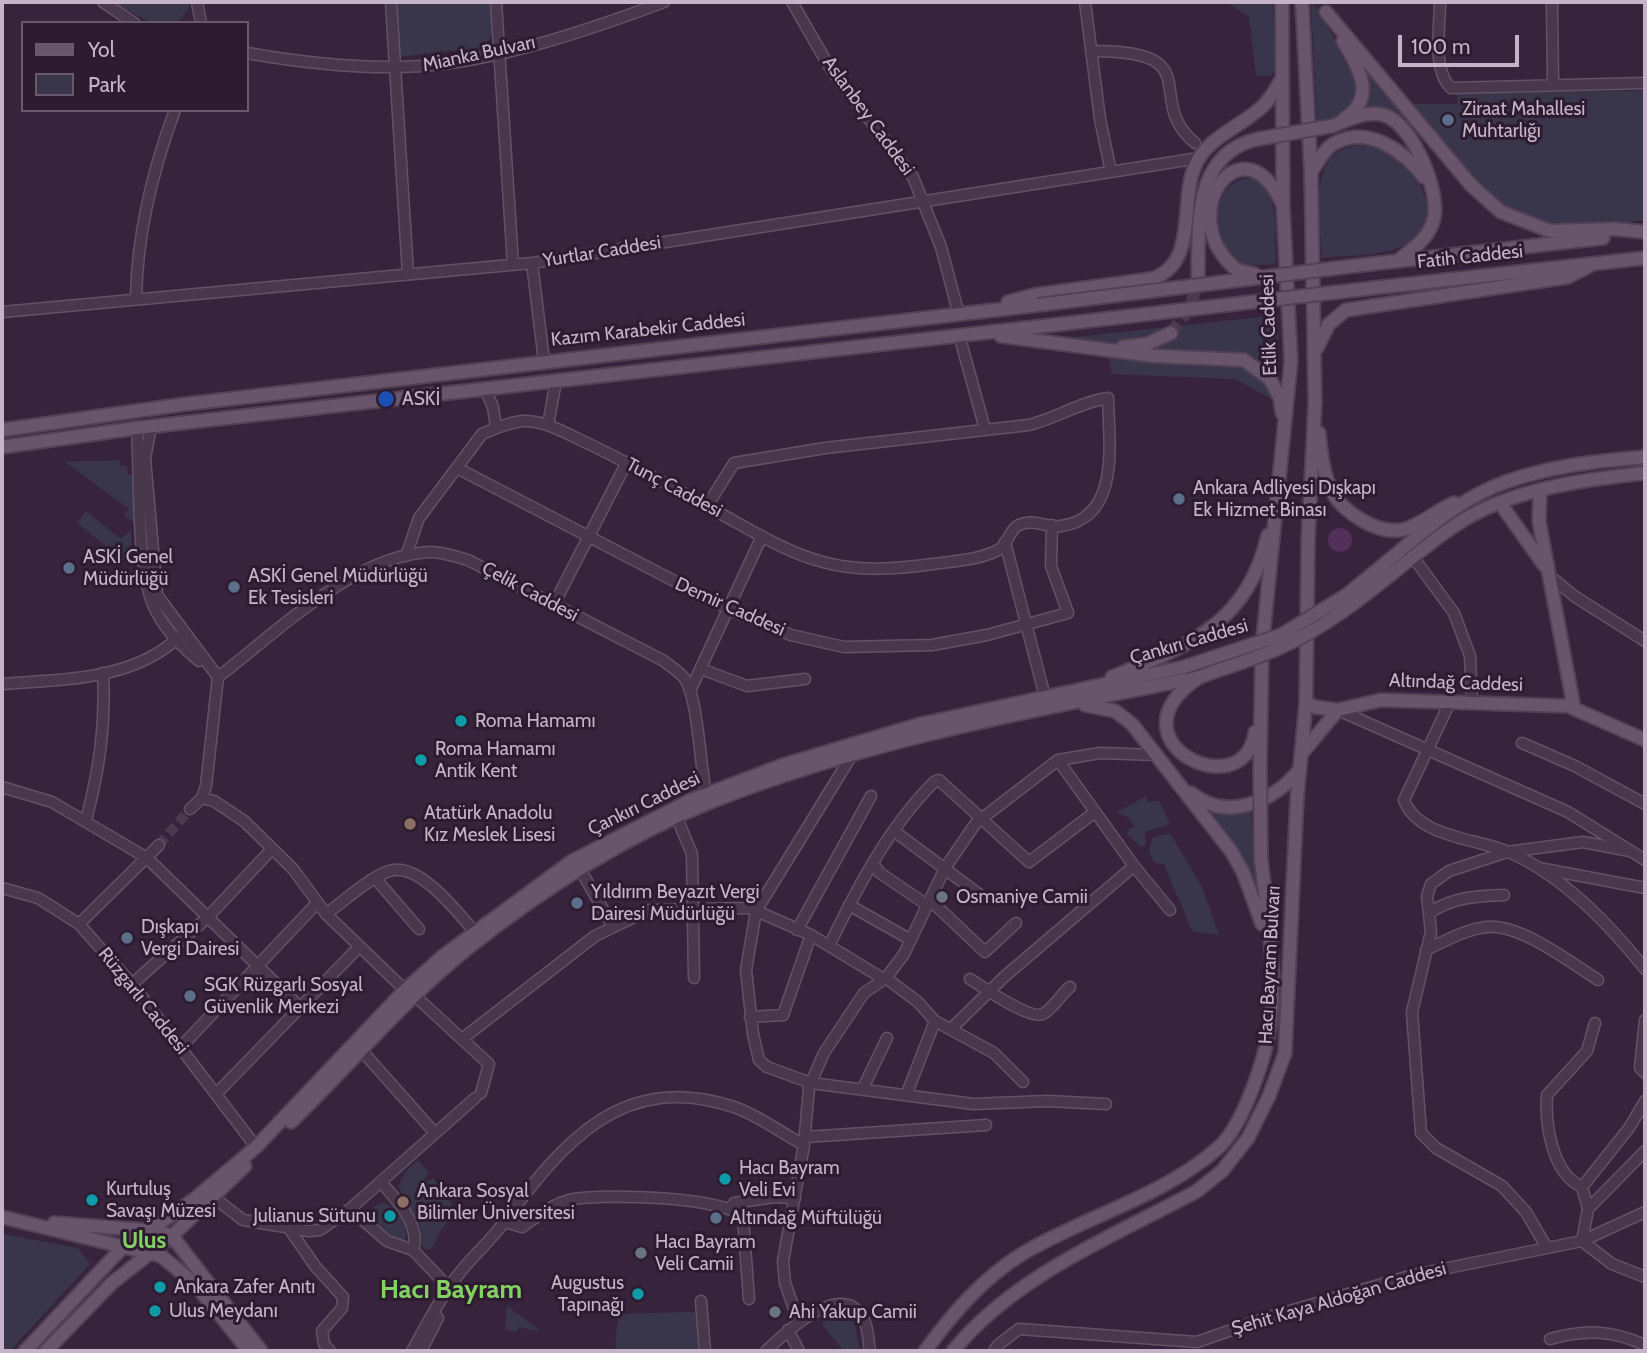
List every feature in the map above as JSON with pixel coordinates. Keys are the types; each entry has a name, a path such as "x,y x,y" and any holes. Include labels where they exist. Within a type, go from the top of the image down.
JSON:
{"main road":[{"name":"Etlik Caddesi","path":"1262,647 1286,434 1291,361 1283,206 1282,2"},
{"path":"1302,2 1311,173 1315,403 1325,474 1332,492 1343,505 1367,523 1402,530 1439,509 1493,487 1557,469 1645,457"},
{"path":"1324,7 1363,74 1364,90 1351,115 1332,126"},
{"path":"1324,7 1471,185 1501,212 1550,231 1615,229 1645,233"},
{"path":"981,311 1034,295 1115,285 1164,273 1184,243 1187,190 1199,158 1261,108 1282,79"},
{"path":"1198,275 1199,210 1204,185 1233,150 1258,139 1332,126 1366,114 1394,119 1415,143 1428,183 1435,217 1429,231 1400,259"},
{"path":"1311,173 1333,144 1354,138 1367,139 1400,152 1428,183"},
{"path":"1269,278 1237,270 1225,259 1214,237 1211,210 1218,185 1234,172 1253,171 1268,179 1283,206"},
{"name":"Fatih Caddesi","path":"1300,273 1400,259 1645,233"},
{"name":"Fatih Caddesi","path":"1299,296 1645,258"},
{"path":"1314,359 1329,324 1346,310 1456,291 1568,277 1593,264"},
{"name":"Kazım Karabekir Caddesi","path":"2,430 186,404 1300,273"},
{"name":"Kazım Karabekir Caddesi","path":"2,447 137,428 1299,296"},
{"path":"1078,346 1133,346 1153,342 1171,333"},
{"path":"983,334 1154,356 1244,360 1262,370 1275,386 1286,434"},
{"name":"Hacı Bayram Bulvarı","path":"953,1351 986,1314 1023,1286 1197,1191 1222,1171 1248,1138 1269,1096 1284,1053 1306,702 1315,403"},
{"path":"1391,566 1413,557 1460,523 1500,503 1540,491 1645,473"},
{"path":"1080,691 1194,641 1234,608 1247,591 1264,552 1281,477"},
{"path":"1391,566 1445,516 1493,487"},
{"path":"1540,491 1539,521 1574,708 1596,724 1645,748"},
{"path":"1500,503 1551,578"},
{"name":"Çankırı Caddesi","path":"25,1351 122,1248 144,1231 185,1207 256,1147 474,931 572,861 706,793 783,765 921,724 1184,667 1281,635 1391,566"},
{"name":"Çankırı Caddesi","path":"46,1351 112,1283 172,1236 213,1198 362,1051 410,992 501,922 580,869 677,818 720,799 852,755 947,729 1200,677 1276,650 1351,607 1391,566"},
{"name":"Hacı Bayram Bulvarı","path":"925,1351 958,1309 995,1272 1024,1253 1164,1185 1220,1147 1250,1097 1267,1049 1272,1016 1272,965 1261,859 1262,647"},
{"path":"1200,677 1187,686 1170,706 1166,729 1181,754 1200,766 1212,767 1234,762 1249,749 1254,740 1260,686"},
{"name":"Altındağ Caddesi","path":"1306,702 1315,708 1338,710 1373,701 1472,702 1574,708 1645,740"},
{"path":"1068,704 1097,706 1115,712 1132,724 1215,828 1243,872 1259,912 1272,965"},
{"path":"1303,752 1338,710"},
{"path":"1172,777 1208,803 1238,808 1252,805 1281,788 1301,767"},
{"path":"2,1217 172,1236 261,1351"},
{"path":"20,1220 148,1255 161,1256 185,1273 249,1351"}],"street":[{"path":"103,2 131,21"},
{"path":"197,2 201,21"},
{"path":"391,2 408,274"},
{"path":"496,2 513,264"},
{"name":"Mianka Bulvarı","path":"248,53 320,63 395,68 459,62 623,18 664,2"},
{"name":"Aslanbey Caddesi","path":"793,2 830,68 913,177 941,247 959,315"},
{"path":"1085,2 1100,119 1111,172"},
{"path":"1440,2 1440,69 1444,81 1451,88 1645,83"},
{"path":"1552,2 1553,84"},
{"path":"1093,51 1122,51 1154,60 1167,76 1180,127 1195,143"},
{"path":"136,299 137,262 144,218 174,112"},
{"name":"Yurtlar Caddesi","path":"2,312 532,263 1199,158"},
{"path":"532,263 544,361"},
{"path":"959,335 985,429"},
{"path":"548,425 555,381"},
{"path":"406,556 419,519 482,435 496,428 493,407 485,389"},
{"path":"707,506 734,463 1042,422 1084,403 1108,398 1109,443 1105,493 1098,506 1082,520 1052,525"},
{"name":"Tunç Caddesi","path":"496,428 524,421 548,425 627,462 762,536 821,562 852,568 905,568 970,558 1002,548 1016,526 1030,521 1052,525"},
{"path":"151,427 145,458 153,571 157,595 179,637"},
{"path":"137,428 146,585 155,610 218,677 213,744 202,798 190,809"},
{"path":"554,604 627,462"},
{"name":"Demir Caddesi","path":"457,468 730,610 790,635 844,647 932,645 987,635 1068,613 1051,566 1052,525"},
{"path":"706,793 698,748 695,704 690,691 730,610 762,536"},
{"path":"1005,542 1045,697"},
{"name":"Çelik Caddesi","path":"218,677 361,572 383,561 433,552 468,560 664,661 682,676 690,691"},
{"path":"1413,557 1454,612 1470,656 1472,702"},
{"path":"1551,578 1574,596 1645,641"},
{"path":"2,684 103,673 157,656 179,637"},
{"path":"701,669 747,686 805,679"},
{"path":"86,821 101,758 105,708 103,673"},
{"path":"1450,702 1404,800 1409,813 1424,825 1507,852 1535,867 1581,903 1625,944 1645,969"},
{"path":"1338,710 1567,812 1645,860"},
{"path":"1522,743 1575,766 1645,804"},
{"path":"798,1320 785,1283 783,1261 811,1083 824,1053 864,993 884,978 911,940 946,868 971,828 1058,760 1100,753 1157,755"},
{"path":"852,755 756,911 746,970 756,1052 767,1067 811,1083 988,1105 1046,1101 1106,1104"},
{"path":"1058,760 1134,866 1170,910"},
{"path":"829,946 849,905 894,831 928,788 939,780 1024,860 1032,862 1095,812"},
{"path":"2,787 52,802 146,858 300,1007"},
{"path":"797,930 871,796"},
{"path":"202,798 214,800 244,821 293,869 326,915 358,948 489,1064 478,1095 350,1209 320,1230 243,1220 213,1198"},
{"path":"677,818 692,854 695,908 694,978"},
{"path":"894,831 980,895"},
{"path":"1547,1248 1526,1212 1502,1186 1436,1148 1421,1133 1412,1012 1432,932 1427,896 1431,884 1448,870 1507,852 1583,842 1630,851"},
{"path":"79,924 159,845"},
{"path":"132,984 207,918 272,849"},
{"path":"873,863 880,873 928,902 985,952 1016,923"},
{"path":"951,1029 989,991 1134,866"},
{"path":"1535,867 1645,888"},
{"path":"580,869 613,928"},
{"path":"326,915 375,878 393,870 404,871 438,890 474,931"},
{"path":"375,878 419,929"},
{"name":"Rüzgarlı Caddesi","path":"2,888 38,898 79,924 132,984 218,1093 256,1147"},
{"path":"1431,912 1444,903 1477,896 1504,895"},
{"path":"180,1048 317,903"},
{"path":"849,905 911,940"},
{"path":"462,1039 532,982 595,936 644,911 695,908 756,911 811,935 884,978 918,1002 935,1021 994,1053 1023,1082"},
{"path":"1426,950 1454,937 1486,927 1503,928 1546,947 1598,979"},
{"path":"750,1017 783,1015 811,935"},
{"path":"218,1093 358,948"},
{"path":"970,979 1038,1015 1045,1013 1070,987"},
{"path":"1645,1020 1640,1068 1645,1073"},
{"path":"907,1093 935,1021"},
{"path":"1582,1187 1570,1182 1559,1164 1550,1135 1547,1095 1587,1051 1595,1023"},
{"path":"863,1088 887,1038"},
{"path":"362,1051 434,1132"},
{"path":"412,1351 451,1290 552,1159 596,1122 624,1107 667,1097 696,1099 746,1112 804,1141 986,1125"},
{"path":"1582,1187 1629,1128 1645,1101"},
{"path":"1588,1209 1645,1151"},
{"path":"381,1182 410,1221 415,1233 413,1250"},
{"path":"1582,1187 1588,1209 1582,1241 1612,1264 1645,1277"},
{"path":"505,1222 522,1227 556,1204 582,1197 652,1199 730,1209 743,1218 749,1299"},
{"path":"730,1209 734,1203 745,1200 795,1198"},
{"path":"350,1209 387,1241 413,1250 451,1290"},
{"name":"Şehit Kaya Aldoğan Caddesi","path":"994,1351 1019,1329 1197,1342 1269,1317 1413,1275 1582,1241 1645,1212"},
{"path":"288,1227 315,1266 343,1297 342,1308 322,1331 324,1344 330,1351"},
{"path":"421,1351 451,1290"},
{"path":"701,1301 705,1351"},
{"path":"766,1351 798,1320 832,1307 855,1309 865,1321 870,1351"},
{"path":"757,1351 774,1336 788,1330"},
{"path":"788,1330 799,1351"},
{"path":"1550,1339 1577,1332 1610,1331 1645,1345"}],"green space":[{"path":"113,2 188,2 189,8 179,21 147,21"},
{"path":"395,2 491,2 493,31 485,47 398,57"},
{"path":"1226,2 1273,2 1276,68 1271,76 1256,76 1249,17"},
{"path":"1311,2 1347,61 1356,88 1355,100 1349,110 1337,118 1317,123"},
{"path":"1368,71 1423,141 1395,118 1360,110 1368,89"},
{"path":"1645,91 1645,220 1579,227 1558,227 1534,222 1512,212 1492,198 1458,163 1413,104 1457,104 1458,92"},
{"path":"1360,145 1376,148 1400,160 1416,177 1426,200 1426,223 1411,242 1402,247 1368,254 1322,258 1319,206 1323,172 1330,159 1342,150"},
{"path":"1253,178 1269,193 1272,204 1275,216 1276,264 1243,266 1225,244 1220,229 1218,214 1227,189 1238,181"},
{"path":"1278,315 1279,379 1263,366 1232,354 1145,351 1175,339 1167,328 1121,344 1067,338"},
{"path":"1108,355 1242,366 1267,384 1273,400 1235,379 1112,374"},
{"path":"120,460 120,466 127,466 128,475 134,474 136,524 124,515 129,509 65,462"},
{"path":"86,511 121,539 131,530 131,561 128,564 77,523"},
{"path":"1146,796 1148,802 1159,801 1170,824 1145,832 1146,845 1141,847 1127,834 1130,827 1135,828 1128,817 1116,813"},
{"path":"1207,810 1251,811 1259,900 1237,853"},
{"path":"1170,833 1202,887 1219,935 1192,931 1164,864 1154,863 1149,852 1152,838"},
{"path":"418,1160 429,1173 425,1178 428,1182 433,1178 457,1211 440,1231 431,1249 426,1250 418,1241 420,1227 398,1186 407,1170"},
{"path":"383,1202 402,1219 406,1230 405,1242 387,1235 375,1221 374,1207"},
{"path":"2,1234 78,1248 90,1264 10,1351 2,1351"},
{"path":"507,1306 538,1331 518,1327 517,1331 505,1330"},
{"path":"695,1312 701,1351 618,1351 615,1346 618,1318 609,1314"},
{"path":"844,1313 854,1320 860,1351 844,1351 823,1326 823,1317"}],"shaded area":[{"path":"1340,528 1349,531 1352,540 1349,549 1340,552 1331,549 1328,540 1331,531"}],"tunnel":[{"path":"1171,333 1191,307 1198,275"},
{"path":"159,845 190,809"}],"place":[{"name":"Ziraat Mahallesi Muhtarlığı","path":"1448,120"},
{"name":"ASKİ","path":"386,399"},
{"name":"Ankara Adliyesi Dışkapı Ek Hizmet Binası","path":"1179,499"},
{"name":"ASKİ Genel Müdürlüğü","path":"69,568"},
{"name":"ASKİ Genel Müdürlüğü Ek Tesisleri","path":"234,587"},
{"name":"Roma Hamamı","path":"461,721"},
{"name":"Roma Hamamı Antik Kent","path":"421,760"},
{"name":"Atatürk Anadolu Kız Meslek Lisesi","path":"410,824"},
{"name":"Osmaniye Camii","path":"942,897"},
{"name":"Yıldırım Beyazıt Vergi Dairesi Müdürlüğü","path":"577,903"},
{"name":"Dışkapı Vergi Dairesi","path":"127,938"},
{"name":"SGK Rüzgarlı Sosyal Güvenlik Merkezi","path":"190,996"},
{"name":"Hacı Bayram Veli Evi","path":"725,1179"},
{"name":"Kurtuluş Savaşı Müzesi","path":"92,1200"},
{"name":"Ankara Sosyal Bilimler Üniversitesi","path":"403,1202"},
{"name":"Julianus Sütunu","path":"390,1216"},
{"name":"Altındağ Müftülüğü","path":"716,1218"},
{"name":"Hacı Bayram Veli Camii","path":"641,1253"},
{"name":"Ankara Zafer Anıtı","path":"160,1287"},
{"name":"Augustus Tapınağı","path":"638,1294"},
{"name":"Ulus Meydanı","path":"155,1311"},
{"name":"Ahi Yakup Camii","path":"775,1312"}],"district":[{"name":"Ulus","path":"144,1241"},
{"name":"Hacı Bayram","path":"451,1290"}]}
